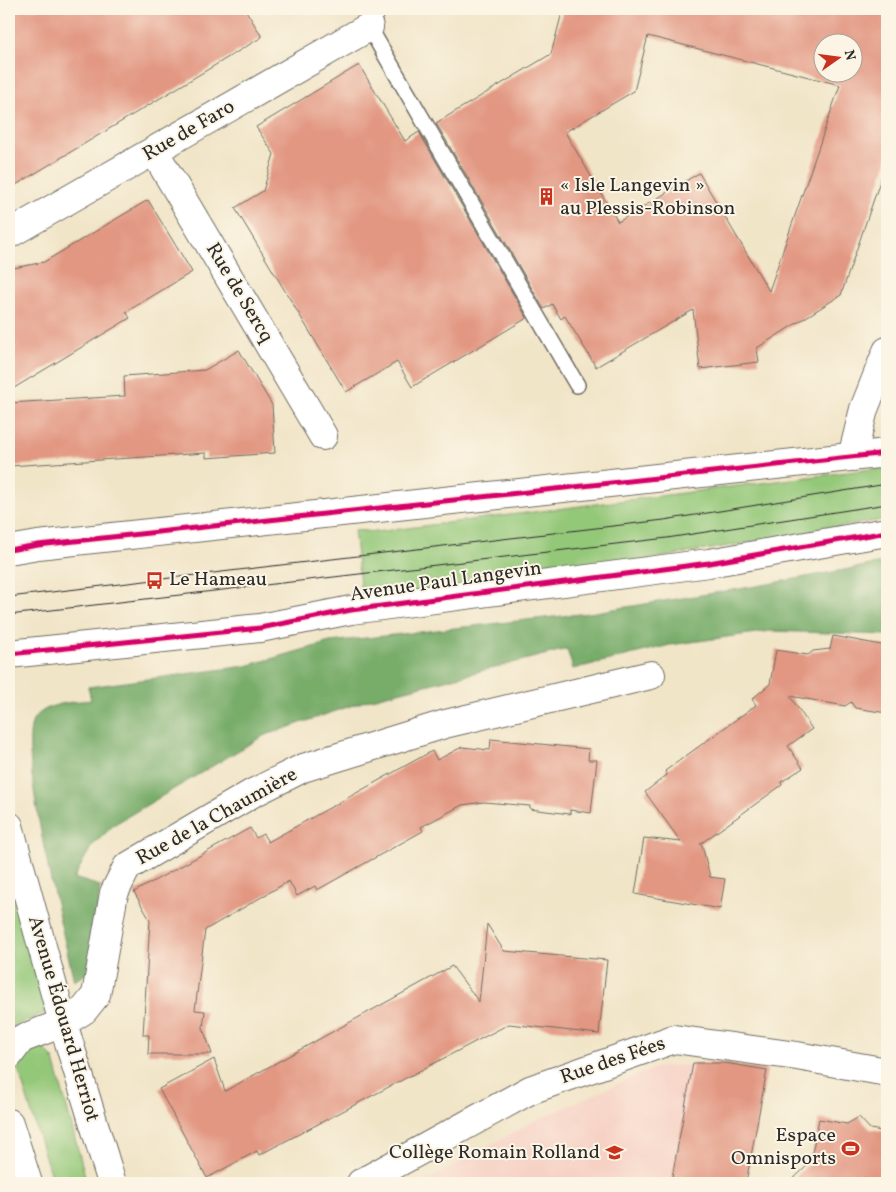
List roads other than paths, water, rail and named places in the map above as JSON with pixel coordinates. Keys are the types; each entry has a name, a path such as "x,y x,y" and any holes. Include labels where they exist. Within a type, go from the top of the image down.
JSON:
{"street":[{"name":"Rue de Faro","path":"9,234 154,151 374,18"},
{"name":"Rue de Sercq","path":"154,151 323,436"},
{"path":"852,457 864,410 887,351"},
{"path":"9,550 38,545 887,453"},
{"name":"Avenue Paul Langevin","path":"9,654 260,628 351,610 709,562 887,532"},
{"name":"Rue de la Chaumière","path":"9,1055 22,1039 63,1023 84,1010 96,995 114,894 127,867 251,794 303,768 445,724 651,676"},
{"name":"Avenue Édouard Herriot","path":"9,826 63,1023 112,1183"},
{"name":"Rue des Fées","path":"360,1183 530,1090 674,1040 797,1056 887,1072"},
{"path":"9,1123 28,1183"}],"lane":[{"path":"374,18 577,385"}],"tram line":[{"path":"9,597 664,520 887,484"},
{"path":"9,615 667,538 887,504"}],"place":[{"name":"« Isle Langevin » au Plessis-Robinson","path":"546,197"},
{"name":"Le Hameau","path":"155,580"},
{"name":"Espace Omnisports","path":"850,1148"},
{"name":"Collège Romain Rolland","path":"614,1153"}]}
